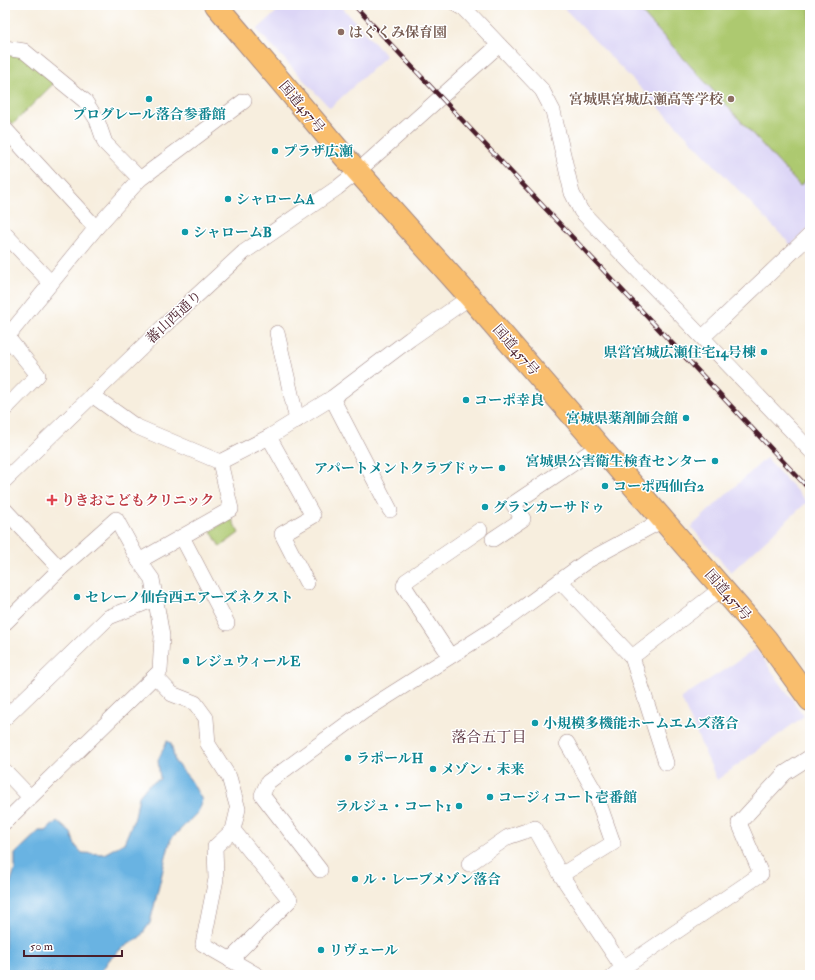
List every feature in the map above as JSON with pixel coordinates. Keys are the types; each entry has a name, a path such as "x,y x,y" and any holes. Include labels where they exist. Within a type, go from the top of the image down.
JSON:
{"highway":[{"name":"国道457号","path":"216,5 357,172 470,297 766,639 810,700"}],"street":[{"path":"457,5 466,10 542,90 553,111 572,193 581,211 810,450"},
{"name":"蕃山西通り","path":"5,480 167,323 244,252 337,188 357,172 499,45"},
{"path":"5,48 24,51 85,101 97,120 105,142 140,179"},
{"path":"5,409 38,375 6,336 96,228 140,179 244,101"},
{"path":"5,129 96,228"},
{"path":"5,234 51,282"},
{"path":"703,337 810,235"},
{"path":"92,395 135,426 220,462 269,438 332,398 410,339 470,297"},
{"path":"277,333 297,420"},
{"path":"332,398 390,510"},
{"path":"269,438 313,516 282,534 307,583"},
{"path":"493,539 523,519 513,504 599,446"},
{"path":"139,561 232,509 220,462"},
{"path":"5,510 60,569"},
{"path":"5,623 60,569 116,519 139,561 152,579 162,636 160,671 5,822"},
{"path":"320,870 262,795 268,782 362,712 495,628 587,561 663,520"},
{"path":"450,656 404,586 406,581 480,530"},
{"path":"182,537 227,622"},
{"path":"560,580 632,657 666,763"},
{"path":"632,657 722,588"},
{"path":"5,718 109,617 156,599"},
{"path":"155,676 172,694 195,703 206,718 208,744 229,777 238,809 233,830 215,847 216,879 203,944 257,975"},
{"path":"562,875 613,843 595,792 567,743"},
{"path":"469,864 508,837 535,828 619,971 762,874 739,823 785,773 810,757"},
{"path":"5,771 30,797"},
{"path":"230,960 290,900 233,830"}],"shaded area":[{"path":"284,5 340,5 386,56 330,108 257,30"},
{"name":"宮城県宮城広瀬高等学校","path":"561,5 810,5 810,227 791,245"},
{"path":"766,458 807,502 731,572 691,527"},
{"path":"756,649 804,716 717,780 681,698"}],"green space":[{"path":"635,5 810,5 810,175 800,186"},
{"path":"5,54 23,56 54,83 13,124 5,116"},
{"path":"231,518 239,533 220,547 211,531"}],"water":[{"path":"167,741 171,743 175,762 190,779 202,800 198,812 171,839 150,923 140,937 121,949 109,960 99,975 5,974 5,899 15,869 15,854 39,831 46,831 57,821 71,833 75,845 82,853 104,854 124,843 135,817 139,796 148,785 160,779 158,760"}],"railway":[{"path":"354,5 810,490"}],"place":[{"name":"はぐくみ保育園","path":"341,32"},
{"name":"プログレール落合参番館","path":"149,99"},
{"name":"宮城県宮城広瀬高等学校","path":"731,99"},
{"name":"プラザ広瀬","path":"275,151"},
{"name":"シャロームA","path":"228,199"},
{"name":"シャロームB","path":"185,232"},
{"name":"県営宮城広瀬住宅14号棟","path":"764,352"},
{"name":"コーポ幸良","path":"466,400"},
{"name":"宮城県薬剤師会館","path":"686,418"},
{"name":"宮城県公害衛生検査センター","path":"715,461"},
{"name":"アパートメントクラブドゥー","path":"502,468"},
{"name":"コーポ西仙台2","path":"605,486"},
{"name":"りきおこどもクリニック","path":"52,500"},
{"name":"グランカーサドゥ","path":"485,507"},
{"name":"セレーノ仙台西エアーズネクスト","path":"77,597"},
{"name":"レジュウィールE","path":"186,661"},
{"name":"小規模多機能ホームエムズ落合","path":"535,723"},
{"name":"ラポールH","path":"348,758"},
{"name":"メゾン・未来","path":"433,769"},
{"name":"コージィコート壱番館","path":"490,797"},
{"name":"ラルジュ・コート1","path":"459,806"},
{"name":"ル・レーブメゾン落合","path":"355,879"},
{"name":"リヴェール","path":"321,950"}],"district":[{"name":"落合五丁目","path":"489,737"}]}
